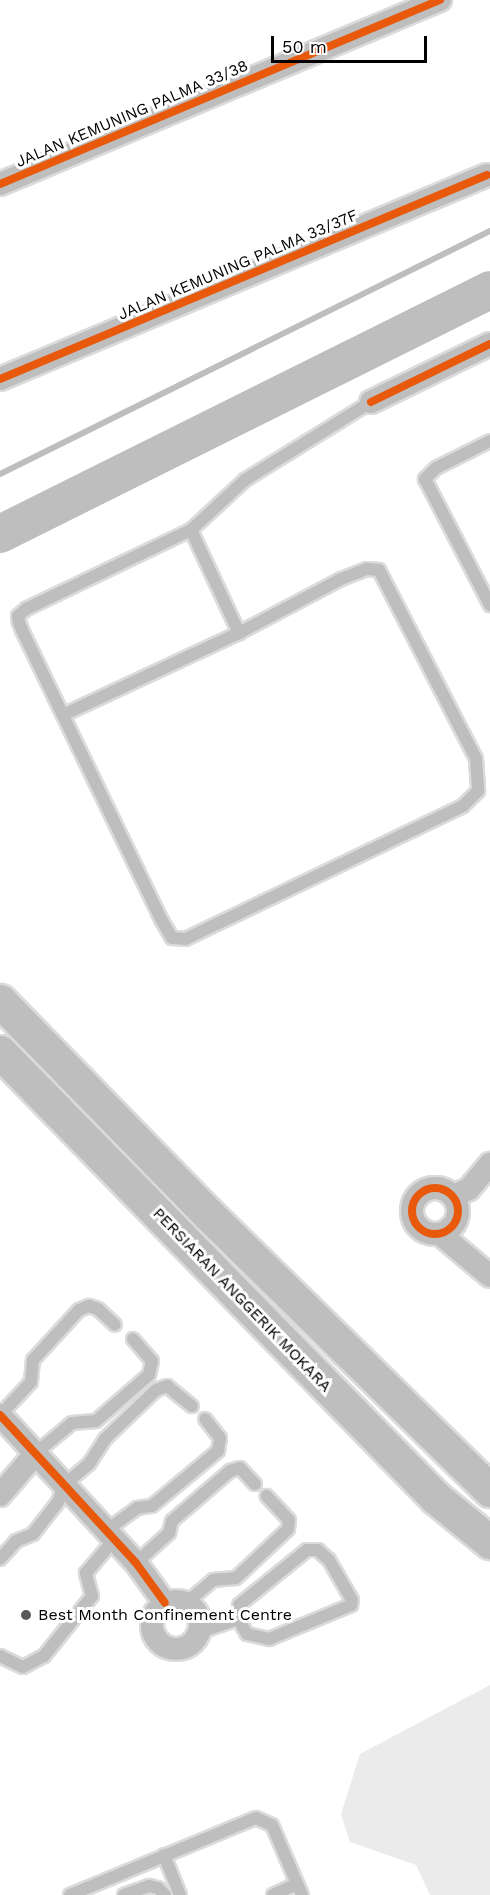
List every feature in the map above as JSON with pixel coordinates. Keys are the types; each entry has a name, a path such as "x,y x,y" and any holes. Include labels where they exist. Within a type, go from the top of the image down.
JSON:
{"main road":[{"path":"0,1001 208,1214 490,1490"},
{"name":"PERSIARAN ANGGERIK MOKARA","path":"0,1052 436,1498 490,1542"},
{"path":"436,1498 490,1566"}],"street":[{"name":"JALAN KEMUNING PALMA 33/38","path":"0,184 440,0"},
{"name":"JALAN KEMUNING PALMA 33/37F","path":"0,379 487,175"},
{"path":"371,402 490,344"},
{"path":"490,1164 469,1189 454,1196 433,1188 419,1194 412,1207 419,1228 440,1234 490,1274"},
{"path":"440,1234 457,1219 454,1196"},
{"path":"1,1414 136,1563 176,1603 200,1618 200,1632 188,1647 169,1648 160,1644 152,1627 158,1609 176,1603"},
{"path":"0,1495 36,1453"}],"lane":[{"path":"63,715 239,633 341,579 367,569 379,570 476,759 478,791 463,806 186,939 172,938 63,715 18,616 191,530 245,480 371,402"},
{"path":"490,441 436,468 425,479 490,605"},
{"path":"191,530 239,633"},
{"path":"1,1414 31,1382 33,1360 79,1310 89,1306 98,1308 115,1325"},
{"path":"36,1453 72,1423 96,1422 149,1375 152,1361 133,1339"},
{"path":"0,1559 16,1541 33,1534 58,1502 65,1484 89,1464 105,1439 156,1390 167,1386 192,1406"},
{"path":"0,1656 23,1667 44,1656 92,1596 86,1573 110,1535 137,1508 152,1506 218,1451 220,1438 205,1419"},
{"path":"136,1563 169,1533 172,1521 230,1471 240,1468 255,1484"},
{"path":"176,1603 213,1580 236,1578 288,1529 287,1516 267,1496"},
{"path":"307,1550 318,1550 329,1560 352,1600 351,1605 269,1639 247,1634 238,1619 239,1605 307,1550"},
{"path":"200,1632 238,1619"},
{"path":"70,1895 256,1818 272,1825 300,1890 273,1895"},
{"path":"164,1855 180,1895"},
{"path":"124,1895 149,1886 158,1888 165,1895"}],"shaded area":[{"path":"490,1685 490,1895 430,1895 416,1865 350,1842 341,1814 360,1754"}],"waterway":[{"path":"0,474 490,231"},
{"path":"0,534 490,290"}],"cycle path":[{"path":"0,184 440,0"},
{"path":"0,379 487,175"},
{"path":"371,402 490,344"},
{"path":"435,1188 444,1189 451,1195 457,1202 458,1211 457,1220 451,1227 444,1233 435,1234 426,1233 419,1227 413,1220 412,1211 413,1202 419,1195 426,1189 435,1188"},
{"path":"0,1415 136,1563 165,1603"}],"place":[{"name":"Best Month Confinement Centre","path":"26,1615"}]}
